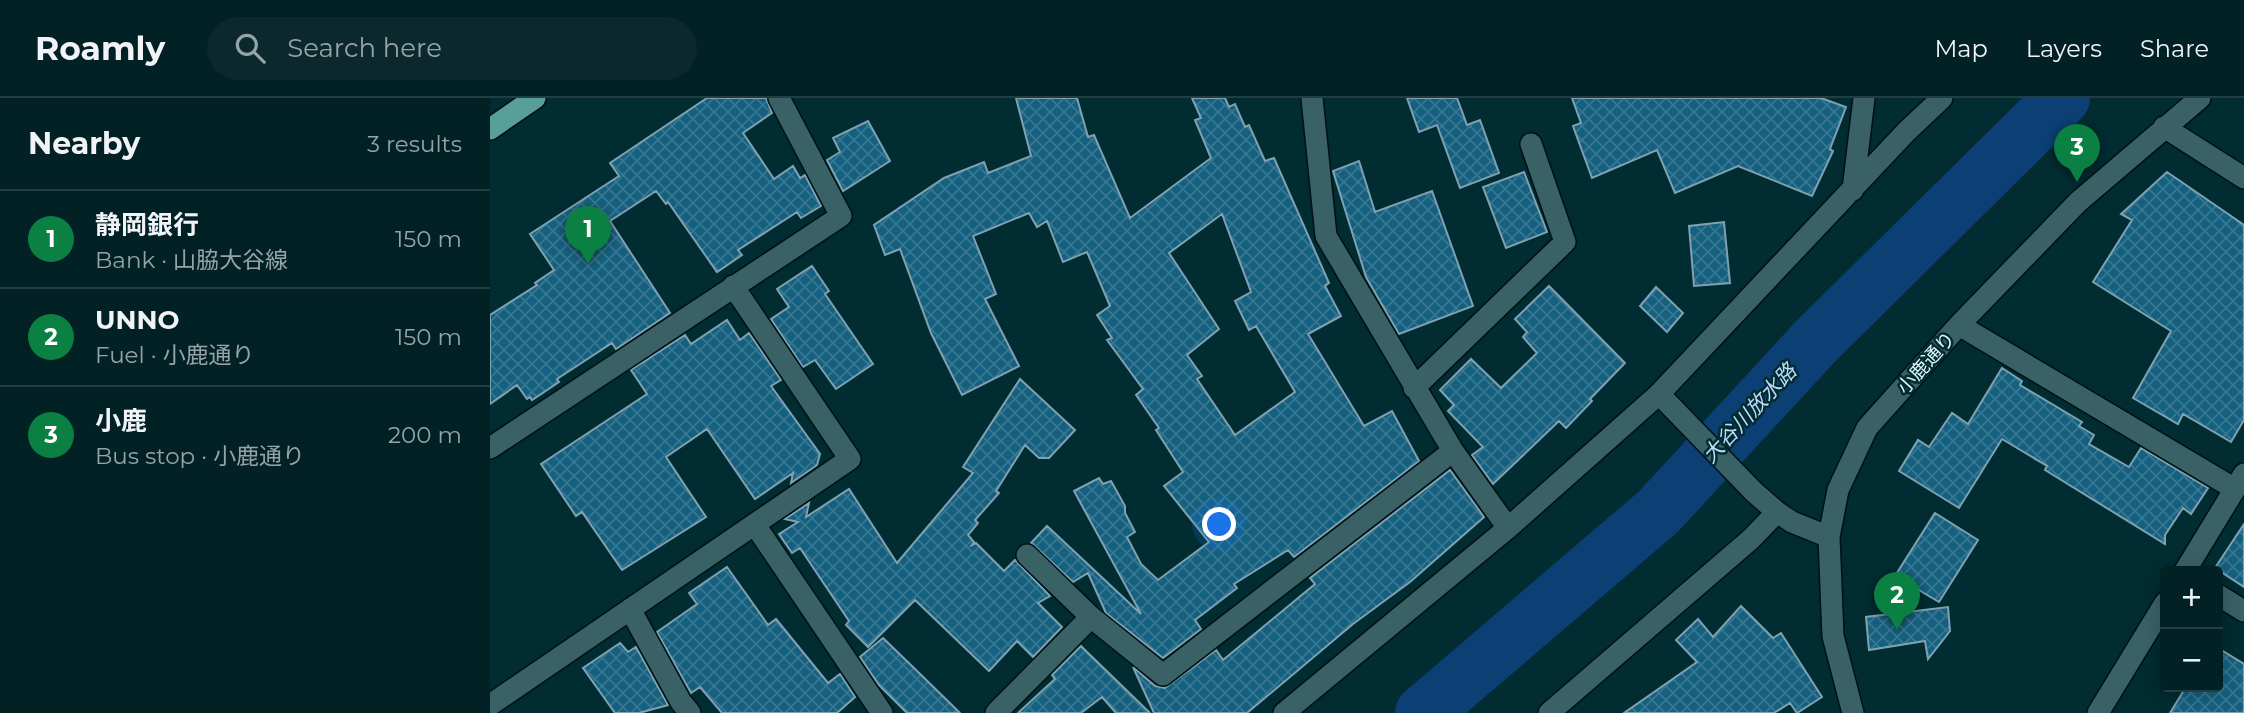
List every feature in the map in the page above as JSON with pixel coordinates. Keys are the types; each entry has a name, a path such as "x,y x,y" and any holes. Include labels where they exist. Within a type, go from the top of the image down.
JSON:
{"main road":[{"path":"490,129 535,98"}],"street":[{"path":"490,448 841,216 779,98"},
{"path":"1312,98 1326,236 1453,451 1508,528"},
{"path":"1853,190 1864,98"},
{"path":"1284,713 1508,528 1659,394 1907,131 1942,98"},
{"name":"小鹿通り","path":"1853,713 1833,636 1829,537 1839,489 1867,428 1959,326 2078,202 2200,98"},
{"path":"2164,127 2244,178"},
{"path":"1414,388 1565,242 1531,144"},
{"path":"490,705 850,459 733,286"},
{"path":"1959,326 2239,481 2188,566"},
{"path":"1659,394 1754,492 1777,512 1792,522 1829,537"},
{"path":"1027,555 1091,617 1163,675 1453,451"},
{"path":"1549,713 1751,539 1777,512"},
{"path":"755,524 882,713"},
{"path":"2223,598 2244,611"},
{"path":"630,609 681,702 690,713"},
{"path":"2098,713 2160,611"},
{"path":"996,713 1091,617"}],"building":[{"path":"707,98 766,98 772,113 743,133 774,179 793,166 800,178 805,175 821,206 801,218 797,212 738,250 742,255 717,272 668,202 666,204 656,191 610,221 670,313 616,349 612,343 557,379 559,382 532,400 530,397 527,399 517,385 490,404 490,315 537,285 535,283 554,270 530,234 619,176 610,163"},
{"path":"1016,98 1077,98 1088,137 1094,135 1130,218 1211,158 1195,120 1201,118 1192,98 1225,98 1229,107 1235,104 1245,127 1249,125 1265,161 1274,158 1329,283 1325,286 1341,316 1308,334 1364,426 1392,411 1419,461 1294,557 1288,550 1234,584 1237,588 1195,620 1201,629 1163,658 1106,613 1088,573 1073,582 1031,543 1047,526 1141,614 1074,491 1099,478 1103,484 1111,481 1135,532 1127,537 1141,564 1158,580 1209,542 1164,486 1183,472 1156,430 1159,428 1136,395 1143,389 1107,340 1112,338 1097,315 1110,306 1087,252 1063,262 1047,221 1037,227 1029,213 973,236 996,294 985,299 1019,366 962,395 931,333 900,249 885,255 874,225 944,178 984,162 988,173 1031,156","holes":["1222,214 1251,292 1235,301 1249,330 1256,326 1295,392 1235,435 1197,379 1202,376 1187,355 1219,329 1169,253"]},
{"path":"1407,98 1457,98 1467,125 1480,120 1499,173 1460,188 1437,125 1419,132"},
{"path":"1572,98 1821,98 1846,107 1830,149 1833,151 1812,196 1738,166 1675,193 1657,150 1592,178 1573,126 1581,123"},
{"path":"868,121 890,161 843,191 827,160 840,152 833,138"},
{"path":"1359,161 1375,212 1432,191 1473,306 1399,334 1366,277 1333,171"},
{"path":"1524,172 1547,232 1506,248 1483,187"},
{"path":"2167,172 2244,225 2244,420 2231,442 2183,414 2178,424 2133,398 2171,331 2093,282 2132,220 2121,214"},
{"path":"1724,222 1730,283 1694,286 1689,226"},
{"path":"812,266 829,291 825,294 873,364 836,389 815,360 803,367 771,319 789,307 777,289"},
{"path":"1549,286 1625,363 1566,428 1559,421 1493,484 1472,455 1483,447 1448,411 1454,405 1440,390 1471,359 1501,388 1537,353 1523,337 1527,332 1515,319"},
{"path":"1656,287 1683,313 1667,332 1640,306"},
{"path":"727,320 740,340 749,333 781,380 771,386 820,454 817,465 791,483 793,473 755,499 707,429 666,457 706,517 622,570 582,512 576,516 541,464 647,394 631,370 685,335 691,344"},
{"path":"2002,368 2022,381 2020,385 2082,422 2079,426 2094,435 2089,444 2129,467 2141,448 2208,488 2191,514 2183,508 2165,535 2165,544 2045,470 2047,466 2002,439 1959,508 1899,471 1918,440 1929,447 1952,413 1968,424"},
{"path":"1020,379 1075,430 1049,458 1039,458 1025,445 996,491 999,493 975,520 978,523 968,535 974,542 972,545 976,543 1004,571 1015,560 1050,596 1038,603 1062,627 1033,657 1017,641 989,671 915,600 868,647 846,625 849,621 800,548 792,553 779,534 798,522 785,519 809,503 806,517 849,489 897,563 973,473 963,467"},
{"path":"1450,470 1484,517 1410,582 1353,624 1247,713 1154,713 1133,667 1155,686 1165,688 1216,650 1223,660 1315,584 1310,578"},
{"path":"1935,513 1978,540 1939,602 1895,576"},
{"path":"2244,524 2244,587 2223,573 2223,566 2216,566"},
{"path":"727,567 768,625 776,619 828,683 840,674 855,697 837,713 722,713 700,687 691,693 657,632 697,604 689,593"},
{"path":"1741,606 1773,638 1781,633 1822,697 1797,713 1790,703 1774,713 1624,713 1697,662 1676,640 1698,619 1713,637"},
{"path":"1948,607 1950,631 1928,659 1925,641 1869,650 1866,617"},
{"path":"883,638 960,713 907,713 879,685 860,657"},
{"path":"620,643 628,652 636,647 668,705 639,713 615,713 583,668"},
{"path":"1081,646 1150,713 1116,713 1102,697 1081,713 1018,713 1055,679 1052,675"},
{"path":"2223,651 2244,664 2244,713 2170,713 2183,692 2223,692"}],"waterway":[{"name":"大谷川放水路","path":"1423,713 1658,512 1816,341 2062,98"}],"place":[{"name":"小鹿","path":"2077,182"},
{"name":"静岡銀行","path":"588,264"},
{"name":"UNNO","path":"1897,630"}]}
